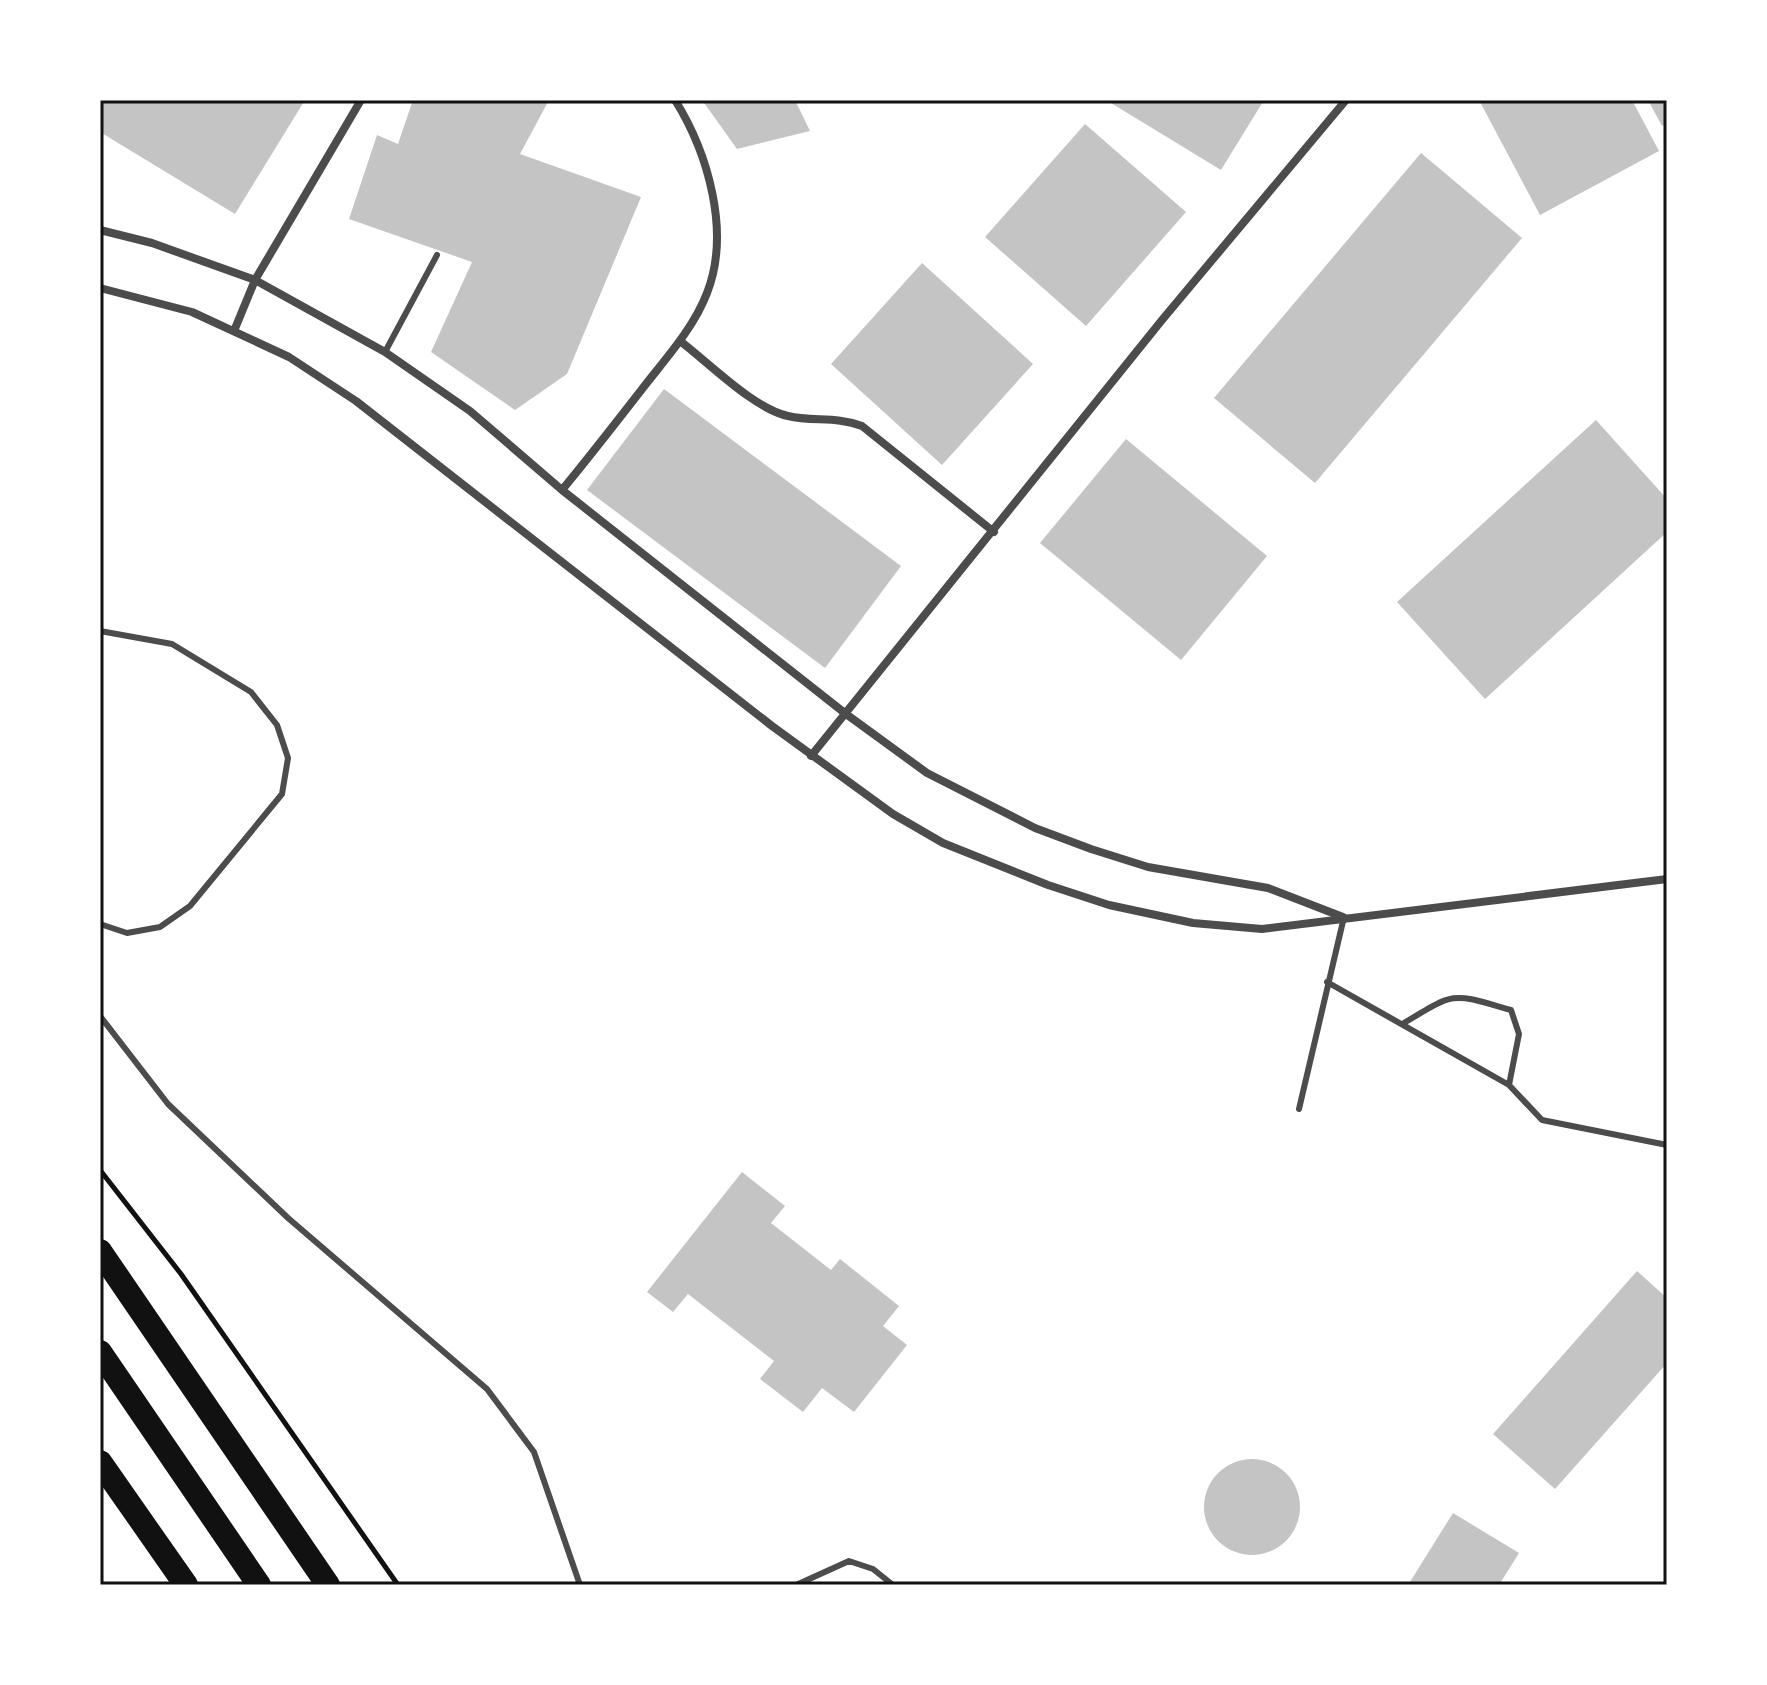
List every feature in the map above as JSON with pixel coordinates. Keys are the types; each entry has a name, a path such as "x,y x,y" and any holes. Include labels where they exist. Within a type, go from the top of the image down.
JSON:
{"highway":[{"path":"100,1251 328,1585"},
{"path":"100,1352 259,1585"},
{"path":"100,1462 186,1585"}],"street":[{"path":"234,331 255,280 361,100"},
{"path":"562,490 680,341 707,294 714,209 704,157 675,100"},
{"path":"811,756 1162,320 1346,100"},
{"path":"100,230 152,243 255,280 385,352 470,411 562,490 846,714 927,773 1035,828 1148,867 1268,888 1344,917"},
{"path":"100,288 192,312 289,357 356,401 811,756 893,814 943,843 1048,885 1109,905 1193,923 1262,929 1667,879"},
{"path":"680,341 770,410 789,417 842,418 862,426 994,532"}],"lane":[{"path":"385,352 437,255"},
{"path":"100,631 172,644 251,692 277,725 288,758 282,794 190,906 160,927 127,933 100,924"},
{"path":"1299,1109 1344,917"},
{"path":"1327,982 1509,1085 1542,1120 1667,1145"},
{"path":"1404,1023 1442,1000 1459,995 1511,1010 1519,1034 1509,1085"},
{"path":"100,1016 168,1104 288,1218 487,1389 534,1452 580,1585"},
{"path":"796,1585 849,1561 873,1569 893,1585"}],"path":[{"path":"100,1170 190,1287 398,1585"}],"building":[{"path":"100,100 305,100 235,214 100,132"},
{"path":"413,100 549,100 520,154 641,197 567,374 515,410 431,352 472,262 349,219 377,135 398,144"},
{"path":"702,100 795,100 810,131 737,149"},
{"path":"1106,100 1264,100 1221,170"},
{"path":"1479,100 1632,100 1659,151 1540,215"},
{"path":"1648,100 1667,100 1667,123 1662,126"},
{"path":"1085,124 1186,212 1086,326 985,237"},
{"path":"1421,153 1522,238 1315,483 1214,398"},
{"path":"922,263 1033,364 942,465 831,364"},
{"path":"664,389 901,566 825,668 587,490"},
{"path":"1596,420 1667,499 1667,532 1485,699 1397,602"},
{"path":"1126,439 1267,556 1181,660 1040,543"},
{"path":"742,1172 785,1206 771,1223 831,1270 840,1259 899,1306 883,1326 907,1345 854,1412 822,1388 803,1412 760,1379 774,1361 688,1294 673,1312 647,1292"},
{"path":"1637,1271 1667,1298 1667,1363 1555,1489 1493,1434"},
{"path":"1252,1459 1270,1462 1286,1473 1297,1489 1300,1507 1297,1525 1286,1541 1270,1552 1252,1555 1234,1552 1218,1541 1207,1525 1204,1507 1207,1489 1218,1473 1234,1462"},
{"path":"1453,1513 1519,1553 1499,1585 1408,1585"}]}
